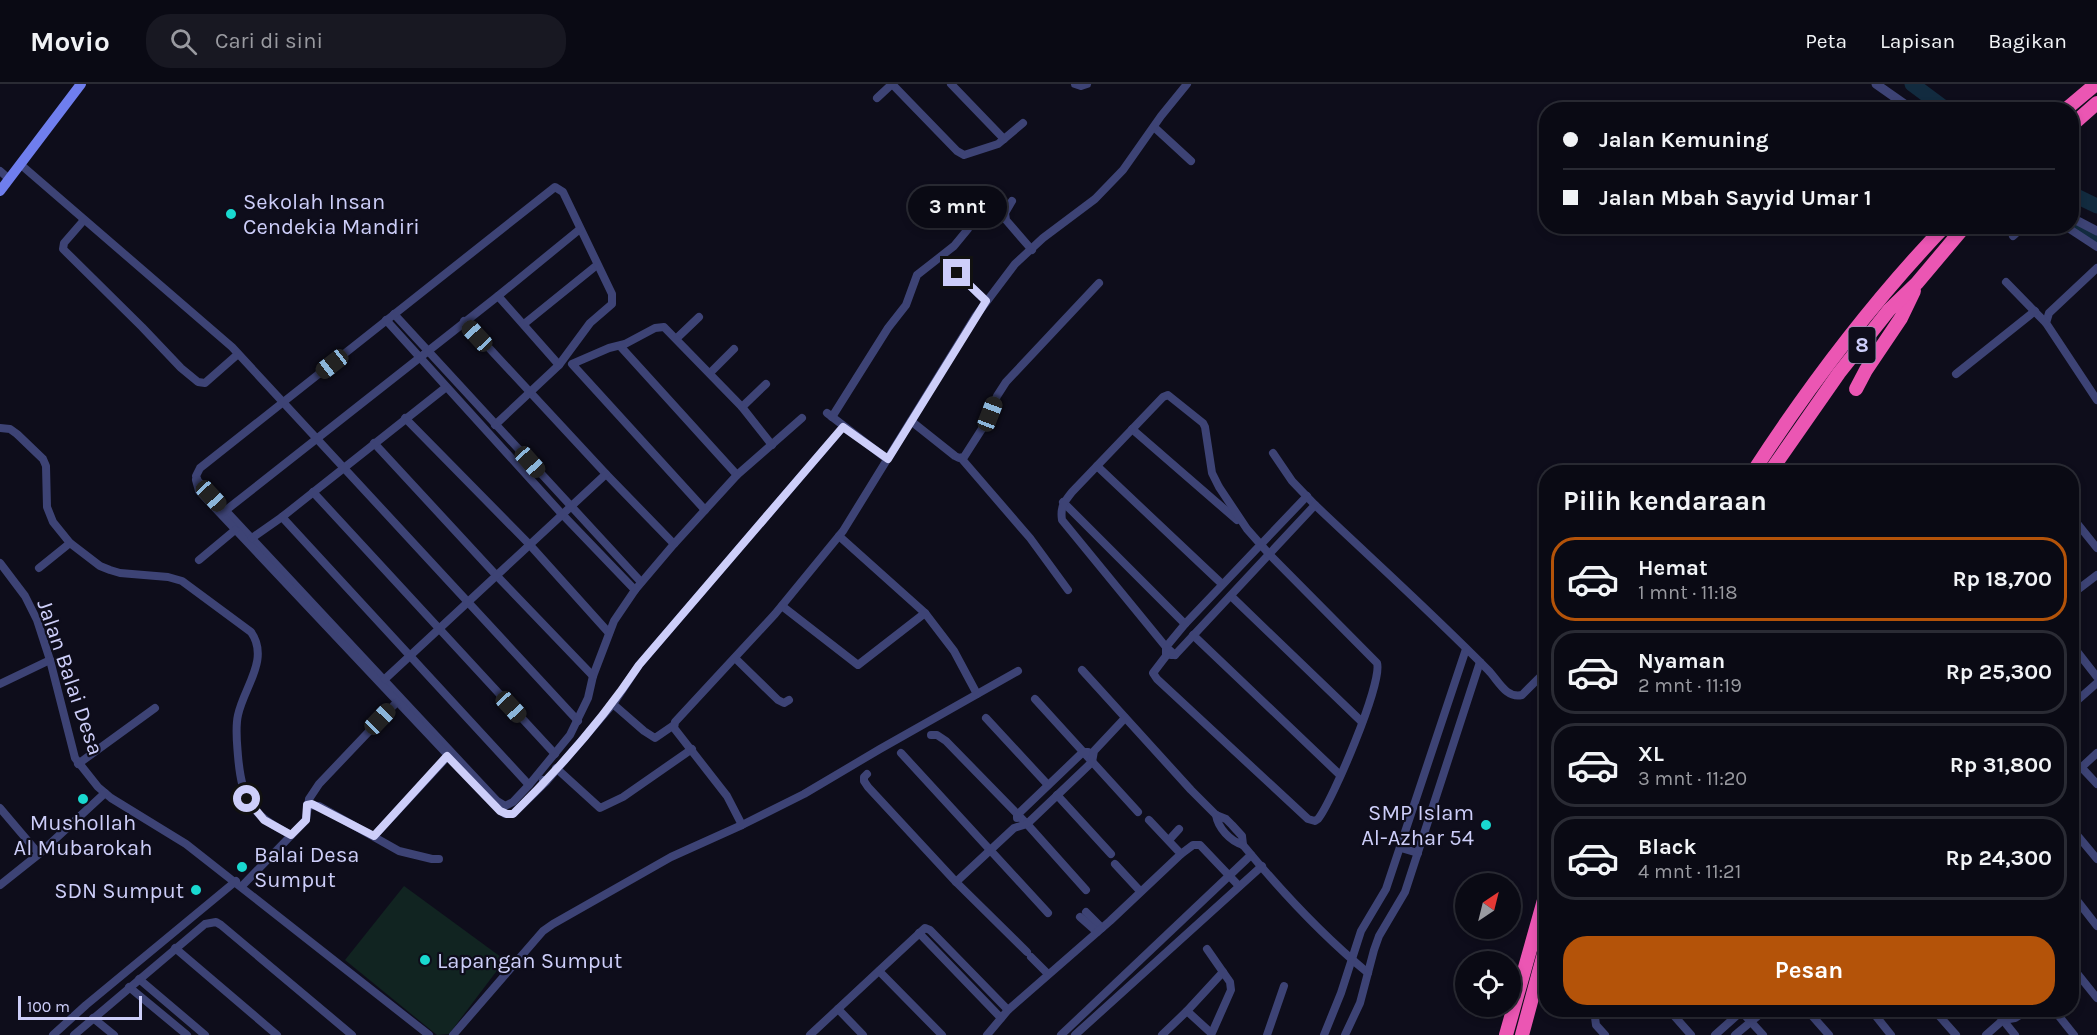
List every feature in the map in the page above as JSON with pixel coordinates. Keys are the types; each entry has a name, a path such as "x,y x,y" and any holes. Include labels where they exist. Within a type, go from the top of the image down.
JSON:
{"highway":[{"path":"2075,102 2096,84"},
{"path":"2079,119 2097,104"},
{"name":"8","path":"1758,465 1830,363 1937,234"},
{"name":"8","path":"1775,465 1839,374 1889,310 1917,283 1958,234"},
{"path":"1856,389 1901,318 1917,283"},
{"path":"1507,1032 1539,918"},
{"path":"1522,1035 1539,972"}],"main road":[{"path":"0,191 81,84"}],"street":[{"path":"877,98 892,84 960,153 968,155 998,144 1023,123"},
{"path":"951,84 1004,139"},
{"path":"1075,84 1081,86 1086,84"},
{"path":"613,704 644,731 656,738 674,725 782,606 839,536 865,499 986,301 1009,271 1107,187 1123,170 1187,84"},
{"path":"1876,84 1902,102"},
{"path":"1154,127 1191,161"},
{"path":"20,164 216,332 578,720"},
{"path":"0,171 9,179"},
{"path":"569,361 590,323 612,304 612,294 562,192 559,188 552,188 200,468 196,476 199,491 396,703 500,811 507,814 513,814 546,782 613,704 639,665 843,427"},
{"path":"1012,201 1006,210 1006,220 1032,250"},
{"path":"84,220 64,243 63,249 181,368 198,382 205,383 238,354"},
{"path":"2079,222 2097,231"},
{"path":"225,510 580,229"},
{"path":"888,459 830,415 909,299 917,275 954,246 968,229"},
{"path":"2077,234 2097,247"},
{"path":"524,324 597,265"},
{"path":"2046,323 2049,314 2097,268"},
{"path":"957,273 986,301"},
{"path":"2006,282 2046,323 2097,399"},
{"path":"961,458 987,421 1005,382 1099,283"},
{"path":"498,296 560,365"},
{"path":"1956,374 2035,311"},
{"path":"394,314 641,582"},
{"path":"677,338 699,317"},
{"path":"386,320 445,388 635,590"},
{"path":"464,321 674,544"},
{"path":"495,425 560,365 620,346 659,327 668,329 677,338 742,407 772,445"},
{"path":"620,346 736,476"},
{"path":"710,373 734,348"},
{"path":"569,361 705,510"},
{"path":"742,407 766,384"},
{"path":"252,538 282,517 445,388"},
{"path":"1170,655 1166,646 1062,520 1061,508 1097,466 1166,395 1172,396 1205,427 1212,473 1226,501 1247,529 1269,555 1377,663 1379,669 1377,678 1362,722 1321,815 1315,820 1308,819 1156,679 1154,671 1211,617 1231,596 1269,555 1315,505"},
{"path":"405,418 529,544 609,633"},
{"path":"196,476 198,481 501,804 508,806 539,775 570,735 588,698 593,676 609,633 618,614 641,582 736,476 802,418"},
{"path":"911,421 955,456 961,458 1030,538 1068,590"},
{"path":"0,428 10,429 17,434 46,465 47,507 53,522 70,543 100,566 111,570 120,573 168,577 182,581 251,632 259,646 259,654 238,716 237,745 240,781 247,799 259,816 291,835"},
{"path":"1132,429 1247,529"},
{"path":"374,443 495,575 593,676"},
{"path":"508,455 517,448"},
{"path":"1273,453 1292,481 1315,505 1480,662 1504,689 1518,696 1525,693 1539,678"},
{"path":"1097,466 1222,584"},
{"path":"385,679 561,513 606,474"},
{"path":"314,492 555,754"},
{"path":"1166,646 1307,496"},
{"path":"1064,502 1185,624"},
{"path":"282,517 529,785"},
{"path":"2079,525 2096,543"},
{"path":"200,560 235,530"},
{"path":"839,536 925,613 954,651 977,694"},
{"path":"39,568 70,543"},
{"name":"Jalan Balai Desa","path":"0,563 30,605 37,620 78,764 105,793 186,844 429,1035"},
{"path":"2079,589 2097,575"},
{"path":"1231,596 1362,722"},
{"path":"782,606 858,665 925,613"},
{"path":"1201,607 1211,617"},
{"path":"1193,635 1340,775"},
{"path":"1324,1035 1341,993 1361,931 1386,889 1466,649"},
{"path":"2079,654 2097,677"},
{"path":"735,658 778,700 784,703 789,700"},
{"path":"0,684 50,660"},
{"path":"1345,1035 1360,1003 1379,936 1400,902 1418,853 1480,662"},
{"path":"1082,670 1216,815 1218,824 1224,831 1235,842 1243,845 1299,907 1368,973"},
{"path":"453,1035 543,931 671,857 804,794 1018,671"},
{"path":"2079,699 2097,683"},
{"path":"1035,699 1138,812"},
{"path":"53,1035 86,1005 239,884 291,835 306,820 309,799 319,784 396,703"},
{"path":"78,764 155,708"},
{"path":"986,718 1048,785"},
{"path":"956,882 1014,828 1027,824 1092,762 1094,751 1125,718"},
{"path":"674,725 727,795 742,825"},
{"path":"932,735 937,735 946,741 1027,824 1086,890"},
{"path":"556,768 600,808 623,796 692,748"},
{"path":"1014,828 1017,815 1048,785 1083,752 1094,751"},
{"path":"901,753 1048,913"},
{"path":"2079,770 2097,753"},
{"path":"374,836 447,756"},
{"path":"2082,768 2097,784"},
{"path":"867,774 864,781 868,787 956,882 1048,974"},
{"path":"539,775 546,782"},
{"path":"0,885 39,854 105,793"},
{"path":"1057,795 1111,854"},
{"path":"307,805 319,806 406,854 439,859"},
{"path":"0,808 39,854"},
{"path":"1149,820 1181,854"},
{"path":"1169,840 1179,829"},
{"path":"2079,837 2097,859"},
{"path":"987,1035 1008,1010 1193,845 1200,845 1239,886"},
{"path":"1401,848 1418,853"},
{"path":"1061,1035 1251,855"},
{"path":"1115,864 1140,891"},
{"path":"1075,1035 1262,866"},
{"path":"2079,903 2097,926"},
{"path":"1083,915 1100,930"},
{"path":"74,1035 205,924 216,922 352,1035"},
{"path":"810,1035 925,928 930,930 1008,1010"},
{"path":"919,933 1001,1018"},
{"path":"175,948 277,1035"},
{"path":"1187,1011 1211,1034 1231,990 1230,982 1207,949"},
{"path":"879,971 942,1035"},
{"path":"1162,1035 1223,972"},
{"path":"2079,976 2097,999"},
{"path":"139,979 204,1035"},
{"path":"1267,1035 1284,986"},
{"path":"129,987 187,1035"},
{"path":"838,1009 863,1035"},
{"path":"1595,1017 1596,1025 1605,1035"},
{"path":"1675,1017 1691,1035"},
{"path":"1715,1035 1734,1017"},
{"path":"1747,1017 1763,1035"},
{"path":"1735,1035 1756,1017"},
{"path":"1814,1017 1829,1035"},
{"path":"1877,1017 1891,1035"},
{"path":"1940,1017 1956,1035"},
{"path":"2001,1017 2010,1033"},
{"path":"2060,1017 2074,1035"},
{"path":"93,1018 114,1035"},
{"path":"1986,1035 2003,1020 2015,1018 2010,1033"}],"green space":[{"name":"Lapangan Sumput","path":"404,886 505,960 449,1034 437,1035 345,960"}],"waterway":[{"path":"1912,84 1936,102"},
{"path":"2079,197 2097,206"},
{"path":"2079,228 2097,240"}],"place":[{"name":"Sekolah Insan Cendekia Mandiri","path":"231,214"},
{"name":"Mushollah Al Mubarokah","path":"83,799"},
{"name":"SMP Islam Al-Azhar 54","path":"1486,825"},
{"name":"Balai Desa Sumput","path":"242,867"},
{"name":"SDN Sumput","path":"196,890"},
{"name":"Lapangan Sumput","path":"425,960"}],"route":[{"path":"247,799 259,816 291,835 306,820 307,805 312,804 374,836 447,756 500,811 513,814 546,782 613,704 639,665 843,427 888,459 986,301 957,273"}]}
